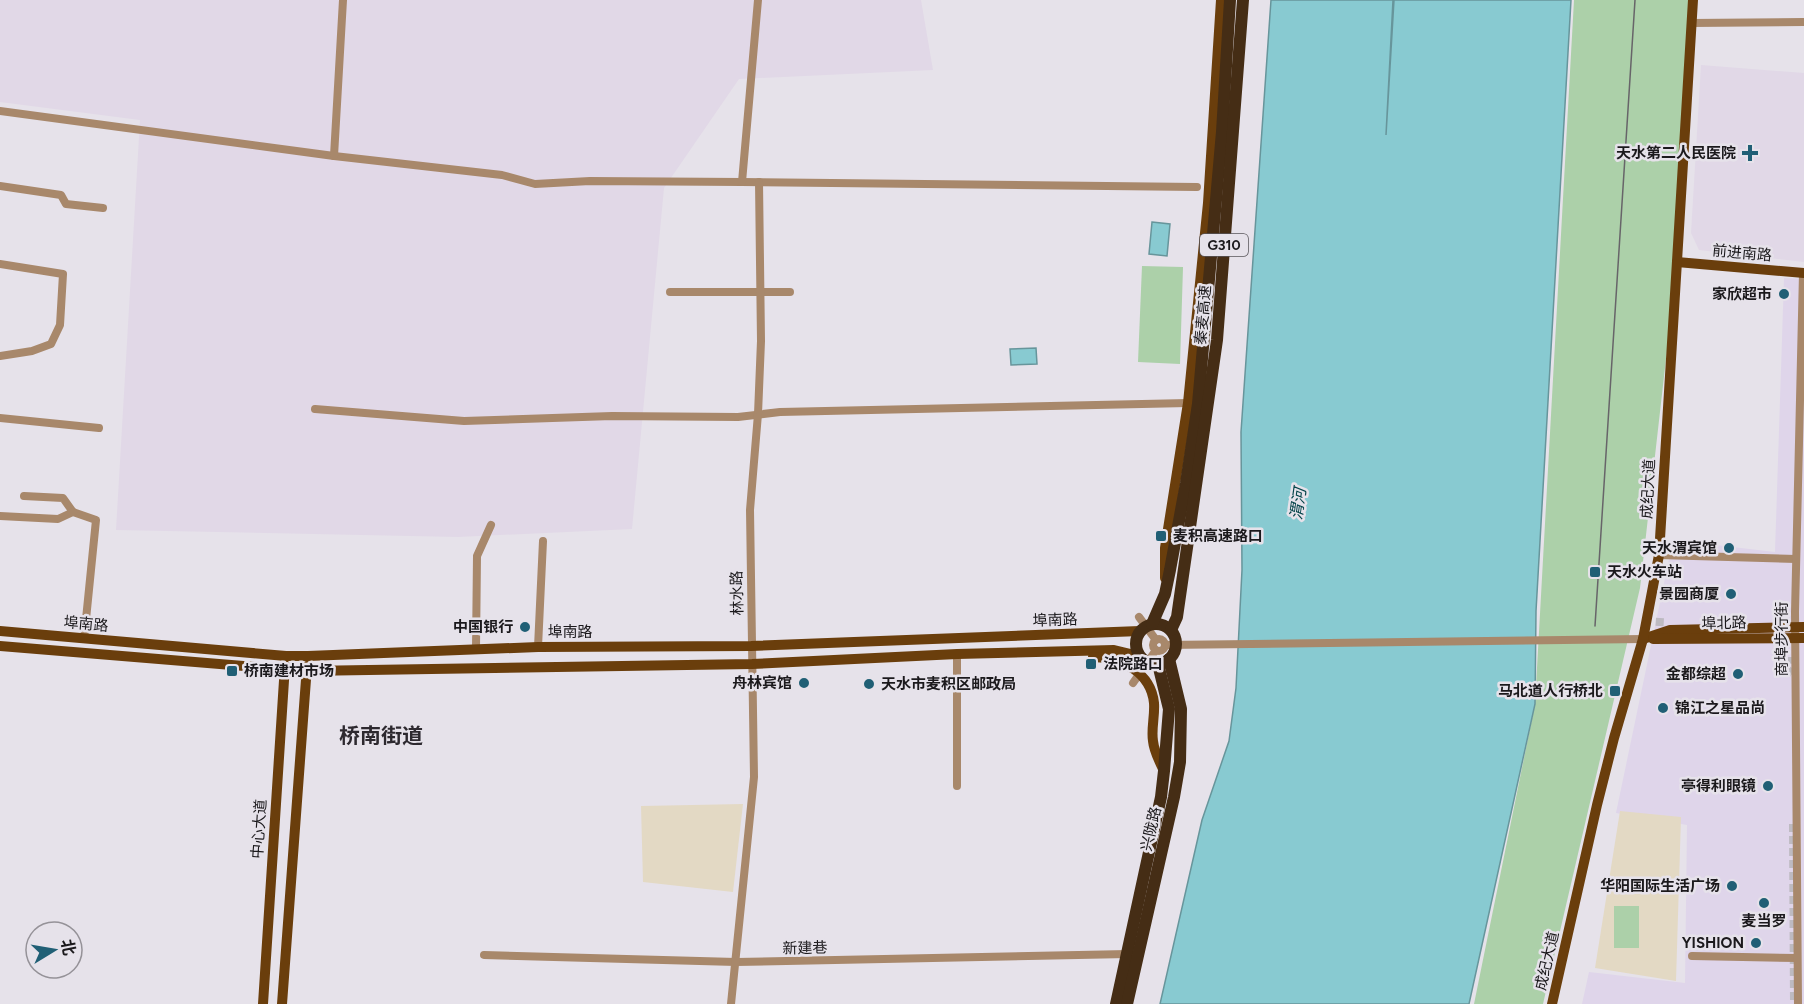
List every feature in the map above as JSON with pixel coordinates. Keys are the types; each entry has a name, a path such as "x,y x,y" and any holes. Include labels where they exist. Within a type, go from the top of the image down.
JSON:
{"highway":[{"name":"秦麦高速","path":"1171,630 1177,617 1191,486 1222,132 1230,0"},
{"name":"秦麦高速","path":"1152,624 1165,594 1191,486 1216,340 1242,0"},
{"path":"1152,624 1165,626 1171,630 1176,642 1173,654 1164,662 1148,662 1139,656 1136,643 1140,631 1152,624"},
{"name":"兴陇路","path":"1116,1004 1161,797 1169,709 1164,662"},
{"name":"兴陇路","path":"1127,1004 1180,762 1181,709 1164,662"}],"main road":[{"path":"1165,594 1165,548 1188,403 1208,203 1221,0"},
{"name":"成纪大道","path":"1552,1004 1597,805 1643,639 1659,555 1693,0"},
{"name":"前进南路","path":"1677,262 1804,273"},
{"name":"埠南路","path":"0,631 286,656 476,648 751,646 1140,631"},
{"name":"埠北路","path":"1643,639 1800,632"},
{"path":"1098,633 1103,642 1101,650"},
{"name":"埠南路","path":"0,646 306,671 752,664 1101,650 1114,650 1139,656"},
{"path":"1046,652 1068,657 1113,659 1130,667 1146,679 1152,692 1154,705 1152,740 1164,771"},
{"name":"中心大道","path":"263,1004 286,656"},
{"path":"282,1004 308,656"}],"street":[{"path":"334,156 343,0"},
{"path":"742,182 758,0"},
{"path":"1691,23 1804,22"},
{"path":"0,111 334,156 502,175 535,184 759,182 1197,187"},
{"name":"林水路","path":"731,1004 754,777 750,510 761,341 759,182"},
{"path":"0,186 61,195 66,204 104,208"},
{"path":"0,264 63,274 60,325 51,344 32,351 0,356"},
{"name":"商埠步行街","path":"1797,1004 1800,884 1800,632 1796,560 1804,273"},
{"path":"670,292 790,292"},
{"path":"315,409 464,421 612,416 738,417 780,412 1188,403"},
{"path":"0,418 99,428"},
{"path":"24,496 63,498 73,512 96,520 84,639"},
{"path":"0,516 58,519 73,512"},
{"path":"476,648 477,556 491,525"},
{"path":"538,647 543,541"},
{"path":"1659,555 1796,560"},
{"path":"1138,617 1161,650 1165,645 1199,644 1643,639"},
{"path":"1133,683 1156,645"},
{"path":"957,654 957,786"},
{"name":"新建巷","path":"484,955 736,962 1128,954"},
{"path":"1692,956 1797,958"}],"shaded area":[{"path":"0,0 921,0 933,70 739,79 664,188 632,529 458,537 116,530 140,120 0,102"},
{"name":"天水第二人民医院","path":"1701,65 1804,73 1804,262 1699,250 1691,233"},
{"path":"1784,278 1804,279 1804,1004 1582,1004 1589,972 1685,983 1687,825 1616,813 1673,540 1775,552"},
{"path":"743,804 733,892 643,882 641,806"},
{"path":"1620,811 1681,817 1676,981 1595,968"}],"green space":[{"path":"1574,0 1690,0 1677,262 1640,588 1543,1004 1474,1004 1535,704"},
{"path":"1142,266 1183,267 1180,364 1138,362"},
{"path":"1614,906 1639,906 1639,948 1614,948"}],"water":[{"name":"渭河","path":"1271,0 1393,0 1386,135 1394,0 1571,0 1536,611 1535,704 1469,1004 1160,1004 1202,820 1229,741 1236,688 1242,570 1241,432"},
{"path":"1152,222 1170,224 1167,256 1149,254"},
{"path":"1036,348 1037,364 1011,365 1010,349"}],"tunnel":[{"path":"1660,618 1659,634 1664,634"},
{"path":"1787,674 1792,668 1792,657"},
{"path":"1793,824 1794,1004"}],"tram line":[{"path":"1595,626 1635,0"}],"place":[{"name":"天水第二人民医院","path":"1750,153"},
{"name":"家欣超市","path":"1784,294"},
{"name":"麦积高速路口","path":"1161,536"},
{"name":"天水渭宾馆","path":"1729,548"},
{"name":"天水火车站","path":"1595,572"},
{"name":"景园商厦","path":"1731,594"},
{"name":"中国银行","path":"525,627"},
{"name":"法院路口","path":"1091,664"},
{"name":"桥南建材市场","path":"232,671"},
{"name":"金都综超","path":"1738,674"},
{"name":"舟林宾馆","path":"804,683"},
{"name":"天水市麦积区邮政局","path":"869,684"},
{"name":"马北道人行桥北","path":"1615,691"},
{"name":"锦江之星品尚","path":"1663,708"},
{"name":"亭得利眼镜","path":"1768,786"},
{"name":"华阳国际生活广场","path":"1732,886"},
{"name":"麦当罗","path":"1764,903"},
{"name":"YISHION","path":"1756,943"}],"district":[{"name":"桥南街道","path":"381,735"}]}
